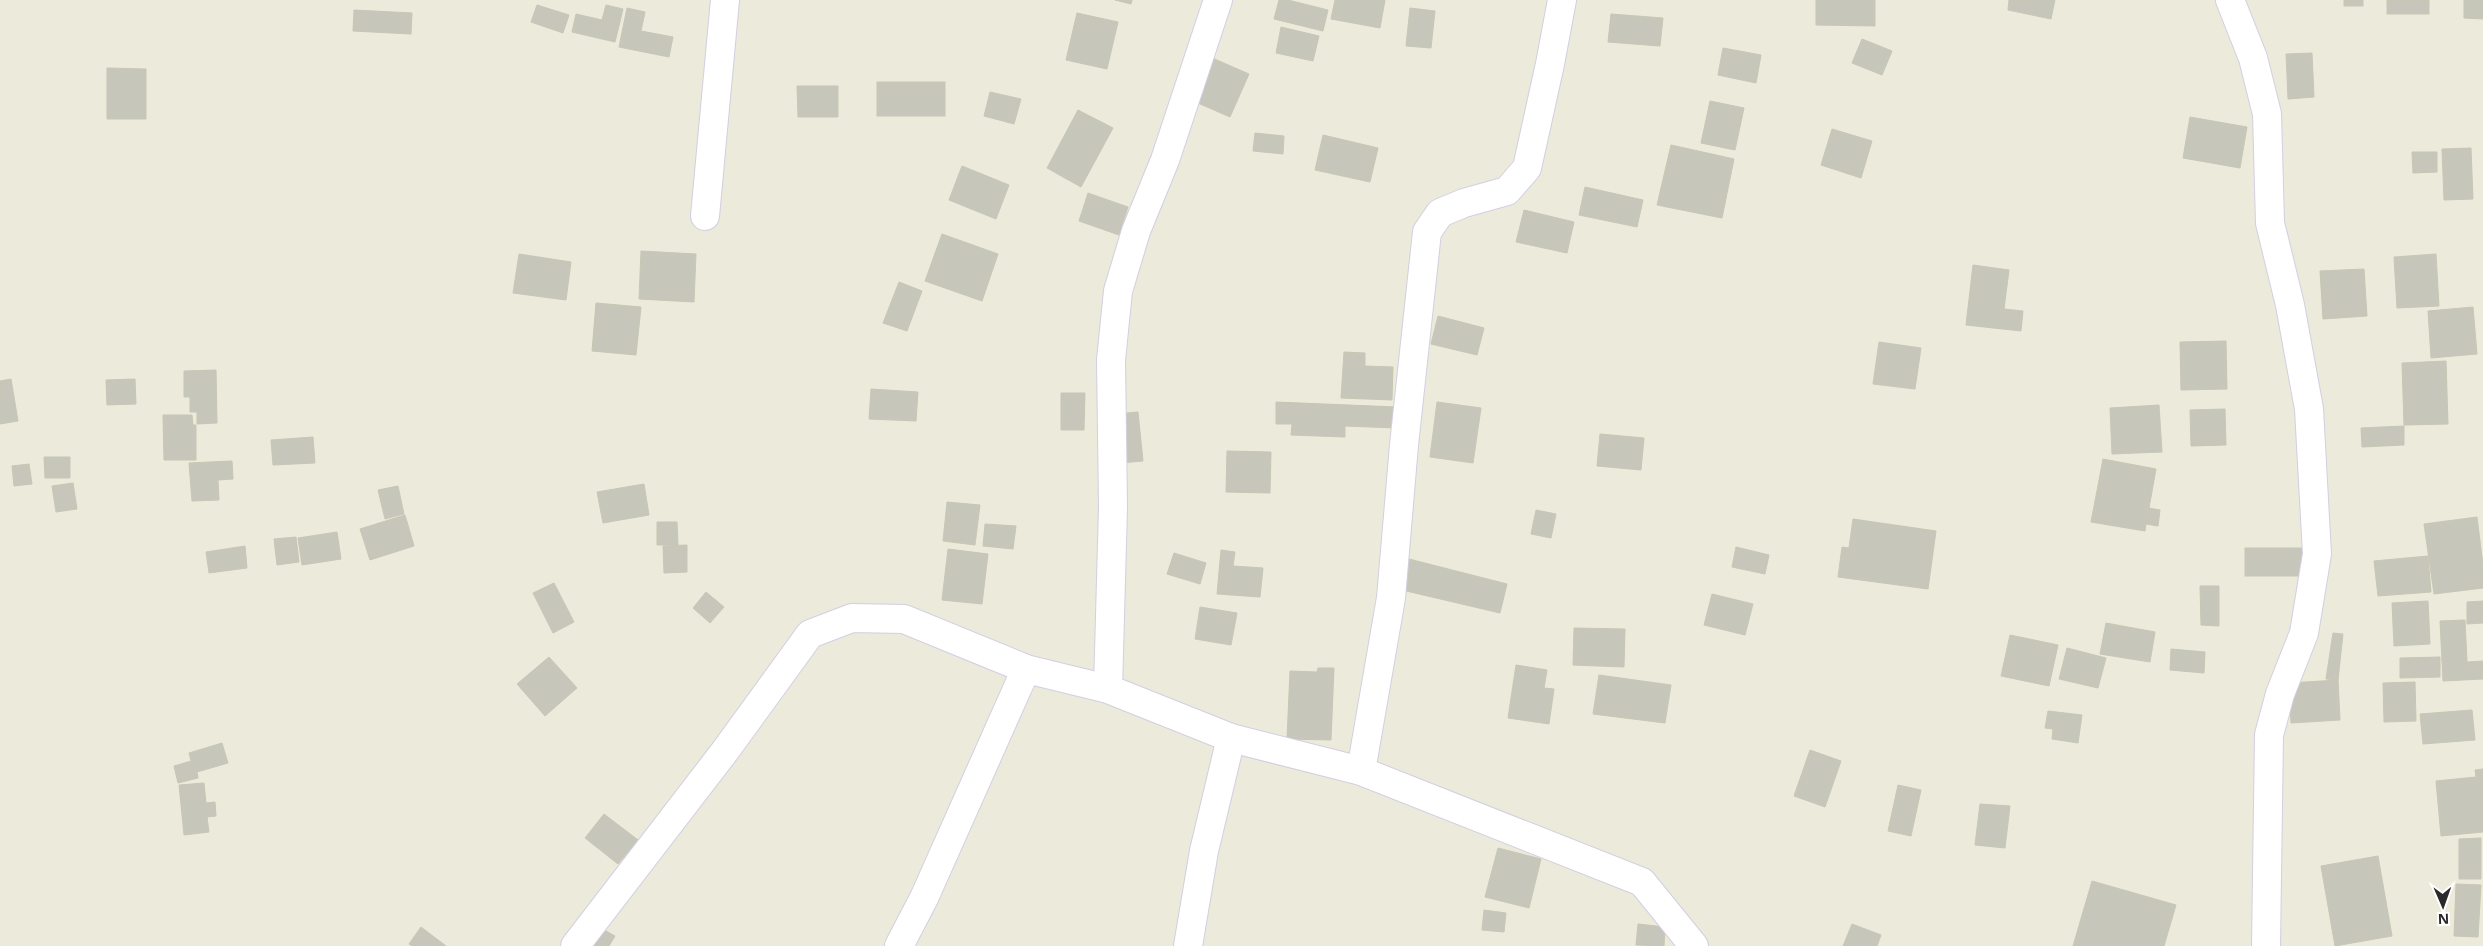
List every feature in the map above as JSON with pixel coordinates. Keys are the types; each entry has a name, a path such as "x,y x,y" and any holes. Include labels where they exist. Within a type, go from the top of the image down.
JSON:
{"street":[{"path":"705,216 725,0"},
{"path":"1108,689 1113,507 1111,360 1118,290 1136,231 1165,160 1218,0"},
{"path":"1361,771 1392,598 1404,445 1427,232 1440,213 1464,203 1507,191 1527,168 1562,0"},
{"path":"2230,0 2253,58 2267,114 2270,223 2290,305 2309,409 2317,554 2304,633 2280,694 2269,735 2266,946"},
{"path":"575,946 725,751 810,634 852,618 904,619 1026,670 1108,689 1231,738 1361,771 1642,882 1694,946"},
{"path":"899,946 924,898 1026,670"},
{"path":"1188,946 1208,832 1231,738"}],"building":[{"path":"1115,0 1132,0 1131,4"},
{"path":"1279,0 1288,0 1328,10 1323,31 1274,19"},
{"path":"1335,0 1385,0 1380,28 1331,19"},
{"path":"1816,0 1875,0 1875,26 1816,25"},
{"path":"2009,0 2055,0 2051,19 2008,10"},
{"path":"2344,0 2363,0 2363,6 2344,6"},
{"path":"2387,0 2429,0 2429,14 2387,14"},
{"path":"2464,0 2483,0 2483,19 2464,18"},
{"path":"537,5 569,15 563,33 531,22"},
{"path":"606,5 623,9 615,42 572,32 576,14 602,20"},
{"path":"627,8 645,12 641,31 673,37 669,57 619,47"},
{"path":"1410,8 1435,11 1431,48 1406,46"},
{"path":"354,10 412,13 411,34 353,31"},
{"path":"1077,13 1118,22 1107,69 1066,60"},
{"path":"1611,14 1663,18 1660,46 1608,42"},
{"path":"1281,27 1319,36 1313,61 1276,53"},
{"path":"1862,39 1892,51 1882,75 1852,63"},
{"path":"1723,48 1761,55 1756,83 1718,75"},
{"path":"2312,53 2314,97 2288,99 2286,54"},
{"path":"1210,57 1249,74 1230,117 1191,100"},
{"path":"107,68 146,69 146,119 107,119"},
{"path":"877,82 945,82 945,116 877,116"},
{"path":"797,86 838,86 838,117 798,117"},
{"path":"990,92 1021,99 1014,124 984,116"},
{"path":"1710,101 1744,108 1735,150 1701,143"},
{"path":"1078,110 1113,128 1081,187 1047,168"},
{"path":"2190,117 2247,127 2240,168 2183,158"},
{"path":"1832,129 1872,141 1861,178 1821,165"},
{"path":"1255,133 1284,136 1283,154 1253,151"},
{"path":"1323,135 1378,148 1370,182 1315,170"},
{"path":"1671,145 1734,159 1722,218 1657,205"},
{"path":"2471,148 2473,199 2444,200 2442,149"},
{"path":"2412,152 2437,152 2437,172 2413,173"},
{"path":"962,166 1009,185 996,219 949,200"},
{"path":"1585,187 1643,200 1637,227 1579,215"},
{"path":"1088,193 1128,207 1119,235 1079,221"},
{"path":"1524,210 1574,222 1567,253 1516,242"},
{"path":"942,234 998,254 982,301 925,281"},
{"path":"641,251 696,254 694,302 639,299"},
{"path":"519,254 571,262 566,300 513,293"},
{"path":"2436,254 2439,306 2397,308 2394,257"},
{"path":"1973,265 2009,270 2004,309 2023,311 2021,331 1966,325"},
{"path":"2364,269 2367,316 2323,319 2320,271"},
{"path":"899,282 922,291 907,331 883,323"},
{"path":"596,303 641,307 636,355 592,351"},
{"path":"2473,307 2477,354 2431,358 2428,311"},
{"path":"1438,316 1484,328 1477,355 1431,344"},
{"path":"2226,341 2227,389 2181,390 2180,342"},
{"path":"1879,342 1921,348 1915,389 1873,384"},
{"path":"1344,352 1365,353 1365,366 1393,367 1392,400 1341,398"},
{"path":"2446,361 2448,424 2404,425 2402,363"},
{"path":"216,370 217,423 197,424 197,412 190,412 190,397 184,397 184,371"},
{"path":"11,379 18,421 0,424 0,381"},
{"path":"135,379 136,404 107,405 106,380"},
{"path":"871,389 918,392 916,421 869,419"},
{"path":"1061,393 1085,393 1084,430 1061,430"},
{"path":"1276,402 1397,407 1396,428 1345,426 1345,437 1291,435 1292,424 1276,424"},
{"path":"1437,402 1481,408 1473,463 1430,457"},
{"path":"2159,405 2162,452 2112,454 2110,408"},
{"path":"2225,409 2226,445 2191,446 2190,410"},
{"path":"1138,412 1143,461 1120,463 1116,414"},
{"path":"163,415 192,415 193,425 196,425 196,460 164,460"},
{"path":"2404,426 2404,445 2362,447 2361,428"},
{"path":"1600,434 1644,438 1641,470 1597,466"},
{"path":"313,437 315,463 273,465 271,440"},
{"path":"1227,451 1271,452 1270,493 1226,492"},
{"path":"44,457 70,457 70,478 45,478"},
{"path":"2103,459 2156,469 2149,508 2160,510 2158,526 2146,524 2145,531 2091,522"},
{"path":"232,461 233,479 218,480 219,500 192,501 189,463"},
{"path":"29,464 32,484 14,486 12,466"},
{"path":"73,483 77,509 56,512 52,486"},
{"path":"644,484 649,515 603,523 597,492"},
{"path":"398,486 404,514 385,519 378,490"},
{"path":"947,502 980,505 975,545 943,541"},
{"path":"1536,510 1556,514 1551,538 1531,534"},
{"path":"405,515 414,546 370,560 360,529"},
{"path":"2477,517 2483,565 2483,588 2434,594 2424,524"},
{"path":"1853,519 1936,531 1928,589 1838,577 1842,547 1849,548"},
{"path":"657,522 677,522 678,545 657,545"},
{"path":"985,524 1016,526 1013,549 983,546"},
{"path":"337,532 341,559 302,565 298,538"},
{"path":"296,537 299,562 277,565 274,539"},
{"path":"687,545 687,572 664,573 663,546"},
{"path":"245,546 247,568 209,573 206,552"},
{"path":"1736,547 1769,555 1765,574 1732,567"},
{"path":"2245,548 2302,548 2302,576 2245,576"},
{"path":"948,549 988,554 982,604 942,600"},
{"path":"1221,550 1235,552 1233,566 1263,568 1260,597 1217,594"},
{"path":"1174,553 1206,563 1200,584 1167,574"},
{"path":"2428,556 2431,592 2378,596 2374,561"},
{"path":"1409,559 1507,584 1500,613 1402,590"},
{"path":"554,583 574,622 553,633 533,593"},
{"path":"2200,586 2219,586 2219,626 2201,625"},
{"path":"706,592 724,607 710,623 693,608"},
{"path":"1712,594 1753,604 1745,635 1704,625"},
{"path":"2428,601 2430,644 2394,646 2392,603"},
{"path":"2483,601 2483,623 2467,624 2467,602"},
{"path":"1200,607 1237,613 1231,645 1195,639"},
{"path":"2465,620 2467,662 2483,661 2483,679 2443,681 2440,621"},
{"path":"2106,623 2155,632 2150,662 2100,654"},
{"path":"1574,628 1625,629 1624,667 1573,665"},
{"path":"2333,633 2343,634 2338,680 2326,679"},
{"path":"2010,635 2058,645 2049,686 2001,676"},
{"path":"2067,648 2106,658 2098,688 2059,679"},
{"path":"2171,649 2205,652 2204,673 2170,670"},
{"path":"549,657 577,688 545,716 517,684"},
{"path":"2440,657 2440,677 2400,678 2400,658"},
{"path":"1516,665 1547,670 1544,688 1554,689 1549,724 1508,718"},
{"path":"1318,668 1334,668 1331,740 1287,739 1290,671 1317,672"},
{"path":"1599,675 1671,685 1665,723 1593,714"},
{"path":"2338,680 2340,720 2291,723 2289,683"},
{"path":"2415,682 2416,721 2384,722 2383,683"},
{"path":"2472,710 2475,740 2423,744 2420,714"},
{"path":"2048,711 2082,715 2078,743 2052,739 2053,729 2045,728"},
{"path":"222,743 228,763 197,772 198,778 178,783 174,766 191,761 189,753"},
{"path":"1810,750 1841,761 1825,807 1794,796"},
{"path":"2483,769 2483,832 2441,836 2436,781 2476,777 2475,770"},
{"path":"204,783 206,803 215,802 216,816 207,817 209,832 184,835 179,785"},
{"path":"1898,785 1921,790 1911,836 1888,831"},
{"path":"1980,804 2010,806 2005,848 1975,845"},
{"path":"604,814 638,840 618,864 585,838"},
{"path":"2481,838 2481,879 2459,879 2459,839"},
{"path":"1498,848 1541,859 1529,908 1485,897"},
{"path":"2378,856 2392,936 2335,946 2321,866"},
{"path":"2092,881 2176,905 2164,946 2073,946"},
{"path":"2456,884 2481,885 2478,937 2454,936"},
{"path":"1484,910 1506,913 1504,932 1482,930"},
{"path":"1638,924 1665,927 1664,946 1636,945"},
{"path":"1852,924 1881,935 1877,946 1843,946"},
{"path":"597,926 615,936 609,946 586,946"},
{"path":"421,927 446,946 412,946 409,944"}]}
